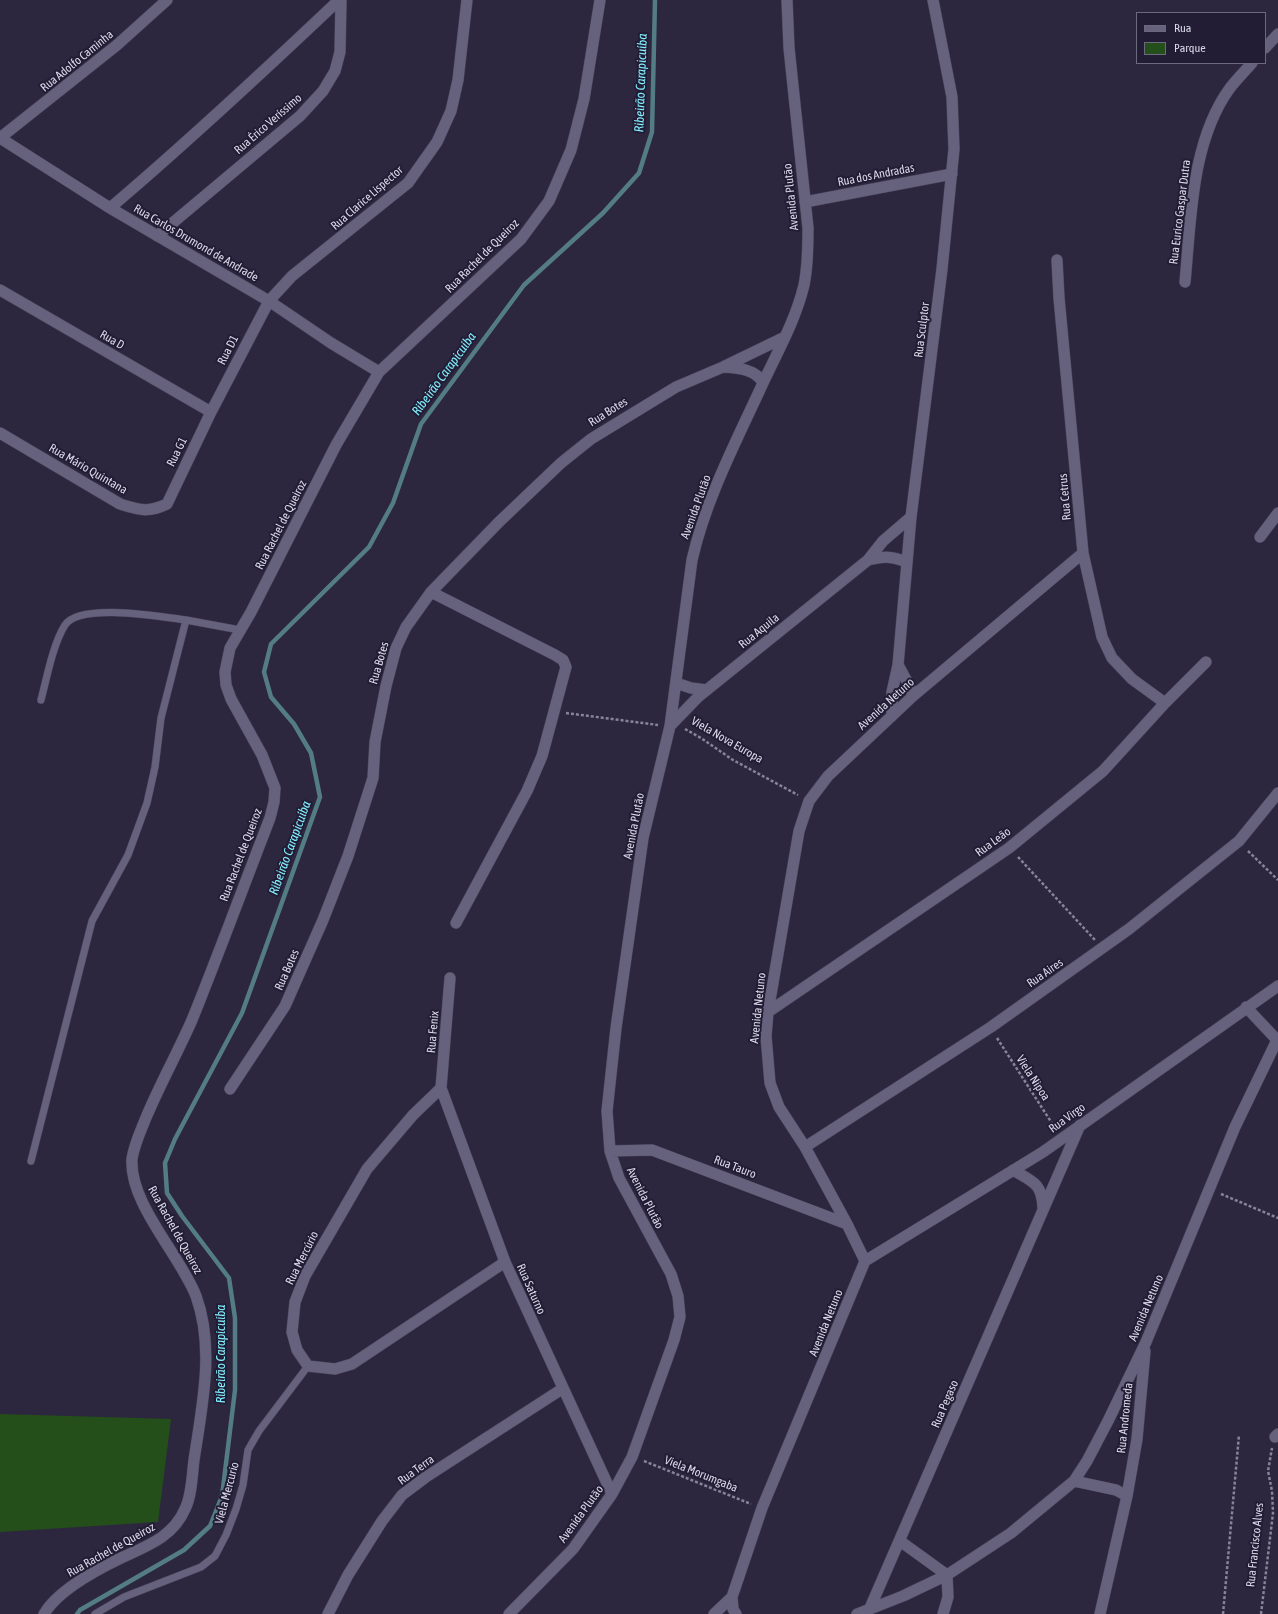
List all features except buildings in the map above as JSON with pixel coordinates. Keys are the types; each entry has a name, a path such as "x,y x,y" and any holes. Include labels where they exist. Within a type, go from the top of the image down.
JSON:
{"street":[{"name":"Rua Adolfo Caminha","path":"0,138 118,45 167,0"},
{"path":"110,208 214,118 340,0"},
{"name":"Rua Érico Veríssimo","path":"156,236 300,116 323,91 335,71 340,52 340,0"},
{"name":"Rua Clarice Lispector","path":"269,301 292,276 408,183 437,142 451,111 458,80 467,0"},
{"name":"Rua Rachel de Queiroz","path":"44,1614 58,1596 117,1560 158,1541 175,1527 186,1508 189,1496 204,1392 204,1328 196,1296 140,1198 133,1175 132,1161 135,1145 157,1090 191,1021 270,818 274,802 275,788 268,769 231,699 226,685 225,672 230,648 336,445 379,372 521,239 549,201 571,150 582,107 600,0"},
{"name":"Avenida Plutão","path":"508,1614 573,1548 612,1494 632,1457 674,1340 680,1317 678,1296 670,1274 619,1178 610,1151 607,1111 616,1028 643,838 670,726 692,560 697,538 709,504 785,337 804,286 808,256 789,48 787,0"},
{"name":"Rua Sculptor","path":"892,716 892,692 898,665 906,562 942,269 952,174 954,128 952,97 933,0"},
{"path":"1266,47 1278,34"},
{"name":"Rua Eurico Gaspar Dutra","path":"1185,282 1195,180 1201,152 1213,121 1230,89 1251,64"},
{"name":"Rua Carlos Drumond de Andrade","path":"0,138 156,236 269,301 330,343 379,372"},
{"name":"Rua dos Andradas","path":"804,202 952,174"},
{"name":"Rua Cetrus","path":"1057,260 1059,298 1083,553 1102,638 1112,658 1132,679 1165,703"},
{"name":"Rua D","path":"0,290 211,412"},
{"name":"Rua D1","path":"211,412 269,301"},
{"name":"Rua Botes","path":"230,1089 285,1006 323,920 348,856 371,784 375,742 386,686 396,648 406,627 431,592 499,522 561,463 591,439 676,387 723,367 785,337"},
{"path":"723,367 750,372 760,377 763,383"},
{"name":"Rua G1","path":"167,504 211,412"},
{"name":"Rua Mário Quintana","path":"0,433 120,504 137,510 153,510 167,504"},
{"path":"1260,536 1278,513"},
{"name":"Rua Aquila","path":"670,726 706,690 868,560 883,541 911,518"},
{"name":"Avenida Netuno","path":"732,1597 762,1508 865,1261 847,1224 805,1147 779,1107 770,1084 766,1036 768,1012 799,831 809,801 828,776 913,696 1083,553"},
{"name":"Rua Aquila","path":"868,560 884,556 896,557 906,562"},
{"path":"431,592 563,660 566,667 542,756 527,792 456,923"},
{"name":"Rua Leão","path":"768,1012 1009,848 1103,771 1165,703 1206,662"},
{"path":"898,665 910,685 913,696"},
{"path":"676,683 691,688 706,690"},
{"name":"Rua Aires","path":"805,1147 991,1027 1103,948 1239,842 1278,793"},
{"name":"Rua Fenix","path":"441,1088 450,978"},
{"name":"Rua Virgo","path":"865,1261 1043,1152 1246,1007 1278,986"},
{"path":"1246,1007 1277,1039"},
{"name":"Avenida Netuno","path":"857,1614 903,1596 947,1575 1011,1533 1074,1481 1088,1461 1146,1342 1248,1099 1277,1039"},
{"name":"Rua Saturno","path":"441,1088 505,1262 562,1389 612,1494"},
{"name":"Rua Mercúrio","path":"308,1366 297,1350 292,1332 295,1302 304,1276 367,1169 413,1116 441,1088"},
{"name":"Rua Pegaso","path":"870,1608 1080,1125"},
{"name":"Rua Tauro","path":"610,1151 652,1150 847,1224"},
{"path":"1013,1170 1036,1184 1042,1195 1043,1209"},
{"path":"308,1366 335,1369 352,1364 505,1262"},
{"name":"Rua Andromeda","path":"1100,1614 1127,1496 1137,1439 1146,1342"},
{"name":"Rua Terra","path":"328,1614 348,1575 382,1521 402,1495 426,1477 562,1389"},
{"path":"1074,1481 1116,1490 1127,1496"},
{"path":"900,1541 947,1575 948,1598 944,1614"},
{"path":"714,1614 732,1597"},
{"path":"732,1597 733,1609 736,1614"}],"lane":[{"path":"41,700 58,639 66,623 83,614 128,612 186,620 240,630"},
{"path":"31,1161 92,921 128,855 147,803 155,767 161,718 186,620"},
{"name":"Viela Mercurio","path":"95,1614 124,1597 201,1567 214,1556 226,1535 236,1510 243,1485 248,1450 259,1431 308,1366"}],"path":[{"name":"Viela Nova Europa","path":"555,711 686,729 733,760 809,801"},
{"path":"1239,842 1278,880"},
{"path":"1009,848 1103,948"},
{"name":"Viela Nipoa","path":"991,1027 1061,1138"},
{"path":"1210,1189 1278,1218"},
{"path":"1223,1614 1239,1435"},
{"name":"Rua Francisco Alves","path":"1261,1614 1273,1513 1272,1491 1268,1471 1276,1436"},
{"name":"Viela Morumgaba","path":"632,1457 762,1508"}],"green space":[{"path":"0,1414 171,1419 158,1522 0,1532"}],"waterway":[{"name":"Ribeirão Carapicuíba","path":"77,1614 80,1610 184,1550 210,1526 222,1496 235,1390 235,1318 229,1278 182,1216 167,1193 165,1163 175,1139 242,1013 320,797 311,753 294,724 271,697 264,672 271,644 369,547 393,503 421,424 524,285 603,213 639,173 652,132 655,0"}]}
